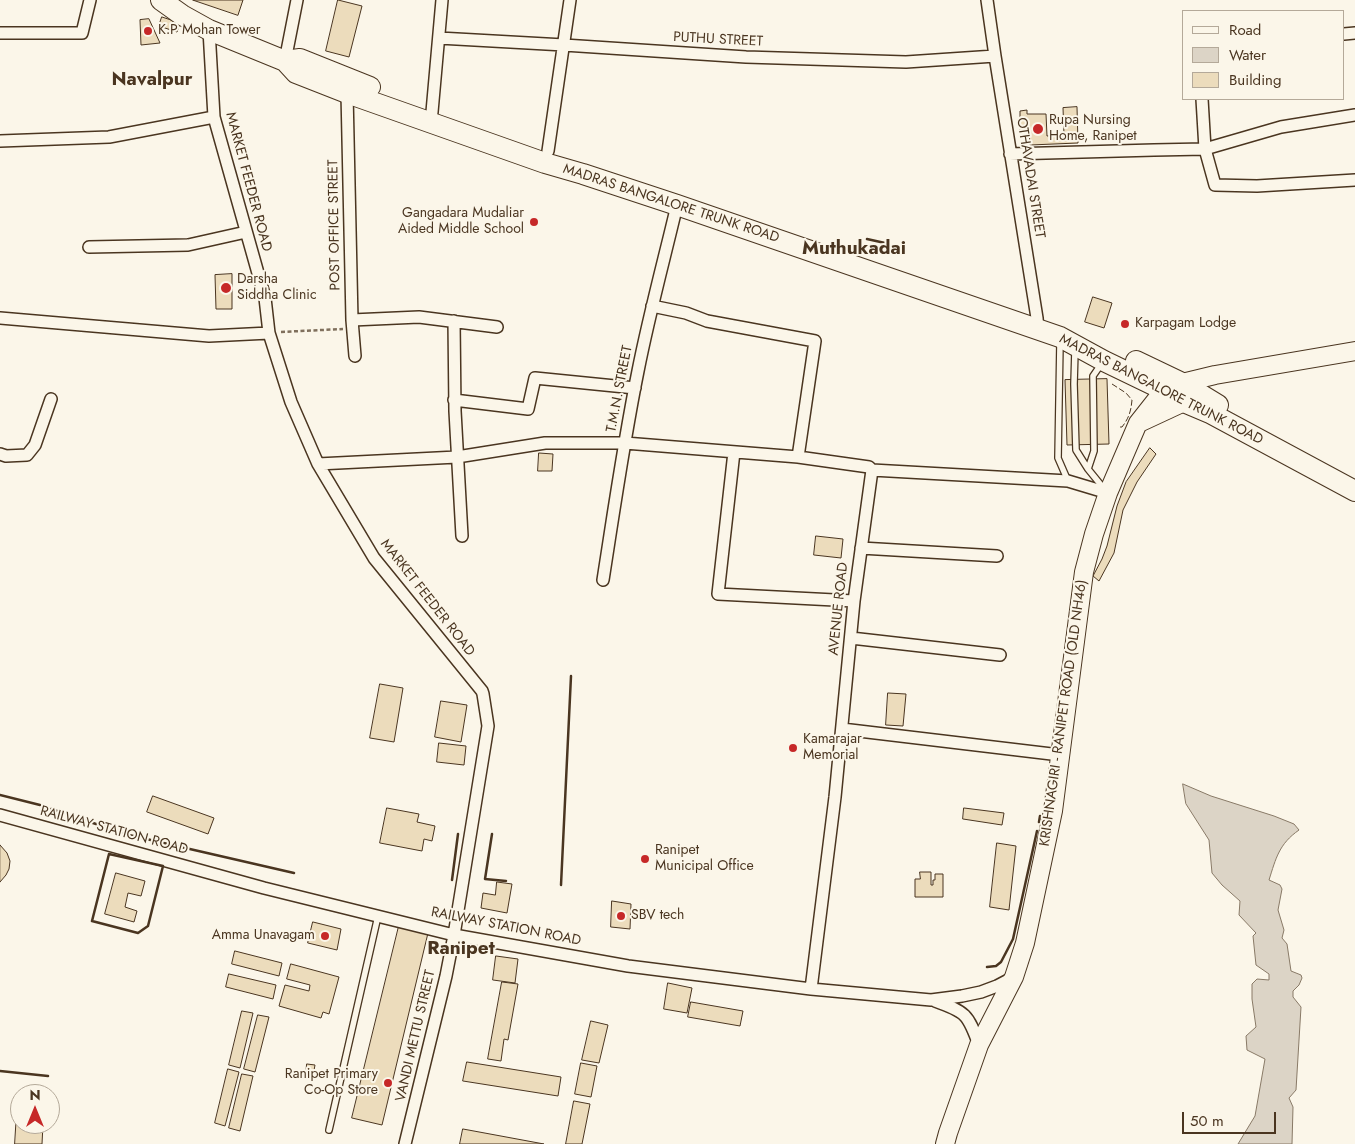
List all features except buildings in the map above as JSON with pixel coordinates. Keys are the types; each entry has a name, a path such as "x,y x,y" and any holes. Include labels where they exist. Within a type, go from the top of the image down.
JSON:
{"highway":[{"name":"MADRAS BANGALORE TRUNK ROAD","path":"163,1 182,15 209,30 285,61 296,73 347,93 548,151 577,167"},
{"name":"MADRAS BANGALORE TRUNK ROAD","path":"285,61 300,59 431,117 546,163 577,167 681,201 1038,324 1104,361 1181,391 1210,414 1355,491"},
{"path":"1038,324 1078,334 1181,391 1355,480"}],"main road":[{"path":"1181,391 1215,375 1355,352"},
{"path":"1181,391 1355,362"},
{"name":"KRISHNAGIRI - RANIPET ROAD (OLD NH46)","path":"945,1144 979,1045 1014,977 1025,944 1053,811 1084,572 1094,534 1108,493 1138,423 1181,391"}],"street":[{"path":"0,33 82,32 90,0"},
{"path":"285,61 297,0"},
{"path":"431,117 442,0"},
{"path":"548,151 570,0"},
{"name":"OTHAVADAI STREET","path":"987,0 1038,324"},
{"name":"MARKET FEEDER ROAD","path":"209,30 214,117 265,298 269,333 291,402 318,464 374,558 482,691 488,726 454,934"},
{"name":"PUTHU STREET","path":"439,38 746,57 906,62 995,56"},
{"name":"POST OFFICE STREET","path":"347,93 352,324 355,356"},
{"path":"1202,100 1205,149 1215,185 1258,186 1355,180"},
{"path":"1010,154 1205,149 1281,127 1355,115"},
{"path":"0,141 109,136 214,117"},
{"name":"T.M.N. STREET","path":"603,580 635,388 652,306 681,201"},
{"path":"89,247 188,245 246,232"},
{"path":"652,306 686,313 707,322 815,340 798,457"},
{"path":"352,324 419,317 497,327"},
{"path":"0,318 209,336 269,333"},
{"path":"454,321 454,400 462,536"},
{"path":"454,400 528,409 535,378 635,388"},
{"path":"0,454 6,456 27,455 35,445 51,398"},
{"path":"318,464 457,457 545,443 625,443 798,457 872,470 1068,480 1108,493"},
{"path":"734,452 718,594 854,601"},
{"name":"AVENUE ROAD","path":"811,989 835,797 854,601 872,470"},
{"path":"861,548 997,556"},
{"path":"851,638 1000,655"},
{"path":"842,729 1060,755"},
{"name":"RAILWAY STATION ROAD","path":"0,815 264,888 378,916 454,934 628,966 811,989 931,1000 981,992 1014,977"},
{"name":"VANDI METTU STREET","path":"405,1144 446,976 454,934"},
{"path":"931,1000 957,1009 967,1018 979,1045"}],"lane":[{"path":"1068,341 1074,384 1076,450 1088,469 1108,493"},
{"path":"1068,341 1058,458 1068,480"},
{"path":"1088,469 1094,451 1093,376 1104,361"},
{"path":"329,1130 378,916"}],"path":[{"path":"269,333 352,324"}],"water":[{"path":"1183,784 1211,796 1274,816 1294,824 1299,830 1283,846 1276,858 1269,880 1280,885 1282,889 1278,910 1284,930 1282,938 1287,944 1291,971 1301,975 1302,978 1299,985 1293,991 1293,997 1301,1007 1296,1090 1289,1098 1293,1107 1292,1144 1238,1144 1255,1116 1265,1059 1247,1050 1246,1036 1256,1027 1252,984 1257,979 1269,980 1269,974 1256,965 1253,936 1256,933 1239,915 1240,901 1212,873 1209,840 1186,804"}],"fence":[{"path":"1112,384 1126,393 1132,400 1126,421 1122,427 1118,427"}],"wall":[{"path":"867,239 885,243"},
{"path":"561,885 571,676"},
{"path":"0,795 40,805"},
{"path":"51,809 129,835 294,873"},
{"path":"1039,822 1040,816"},
{"path":"987,967 996,966 1001,962 1013,939 1037,831"},
{"path":"452,880 458,834"},
{"path":"492,834 485,879 506,881"},
{"path":"109,854 163,866 148,926 138,933 92,921 109,854"},
{"path":"0,1071 48,1076"}],"place":[{"name":"K.P Mohan Tower","path":"148,31"},
{"name":"Rupa Nursing Home, Ranipet","path":"1038,129"},
{"name":"Gangadara Mudaliar Aided Middle School","path":"534,222"},
{"name":"Darsha Siddha Clinic","path":"226,288"},
{"name":"Karpagam Lodge","path":"1125,324"},
{"name":"Kamarajar Memorial","path":"793,748"},
{"name":"Ranipet Municipal Office","path":"645,859"},
{"name":"SBV tech","path":"621,916"},
{"name":"Amma Unavagam","path":"325,936"},
{"name":"Ranipet Primary Co-Op Store","path":"388,1083"}],"district":[{"name":"Navalpur","path":"152,80"},
{"name":"Muthukadai","path":"854,249"},
{"name":"Ranipet","path":"461,949"}]}
